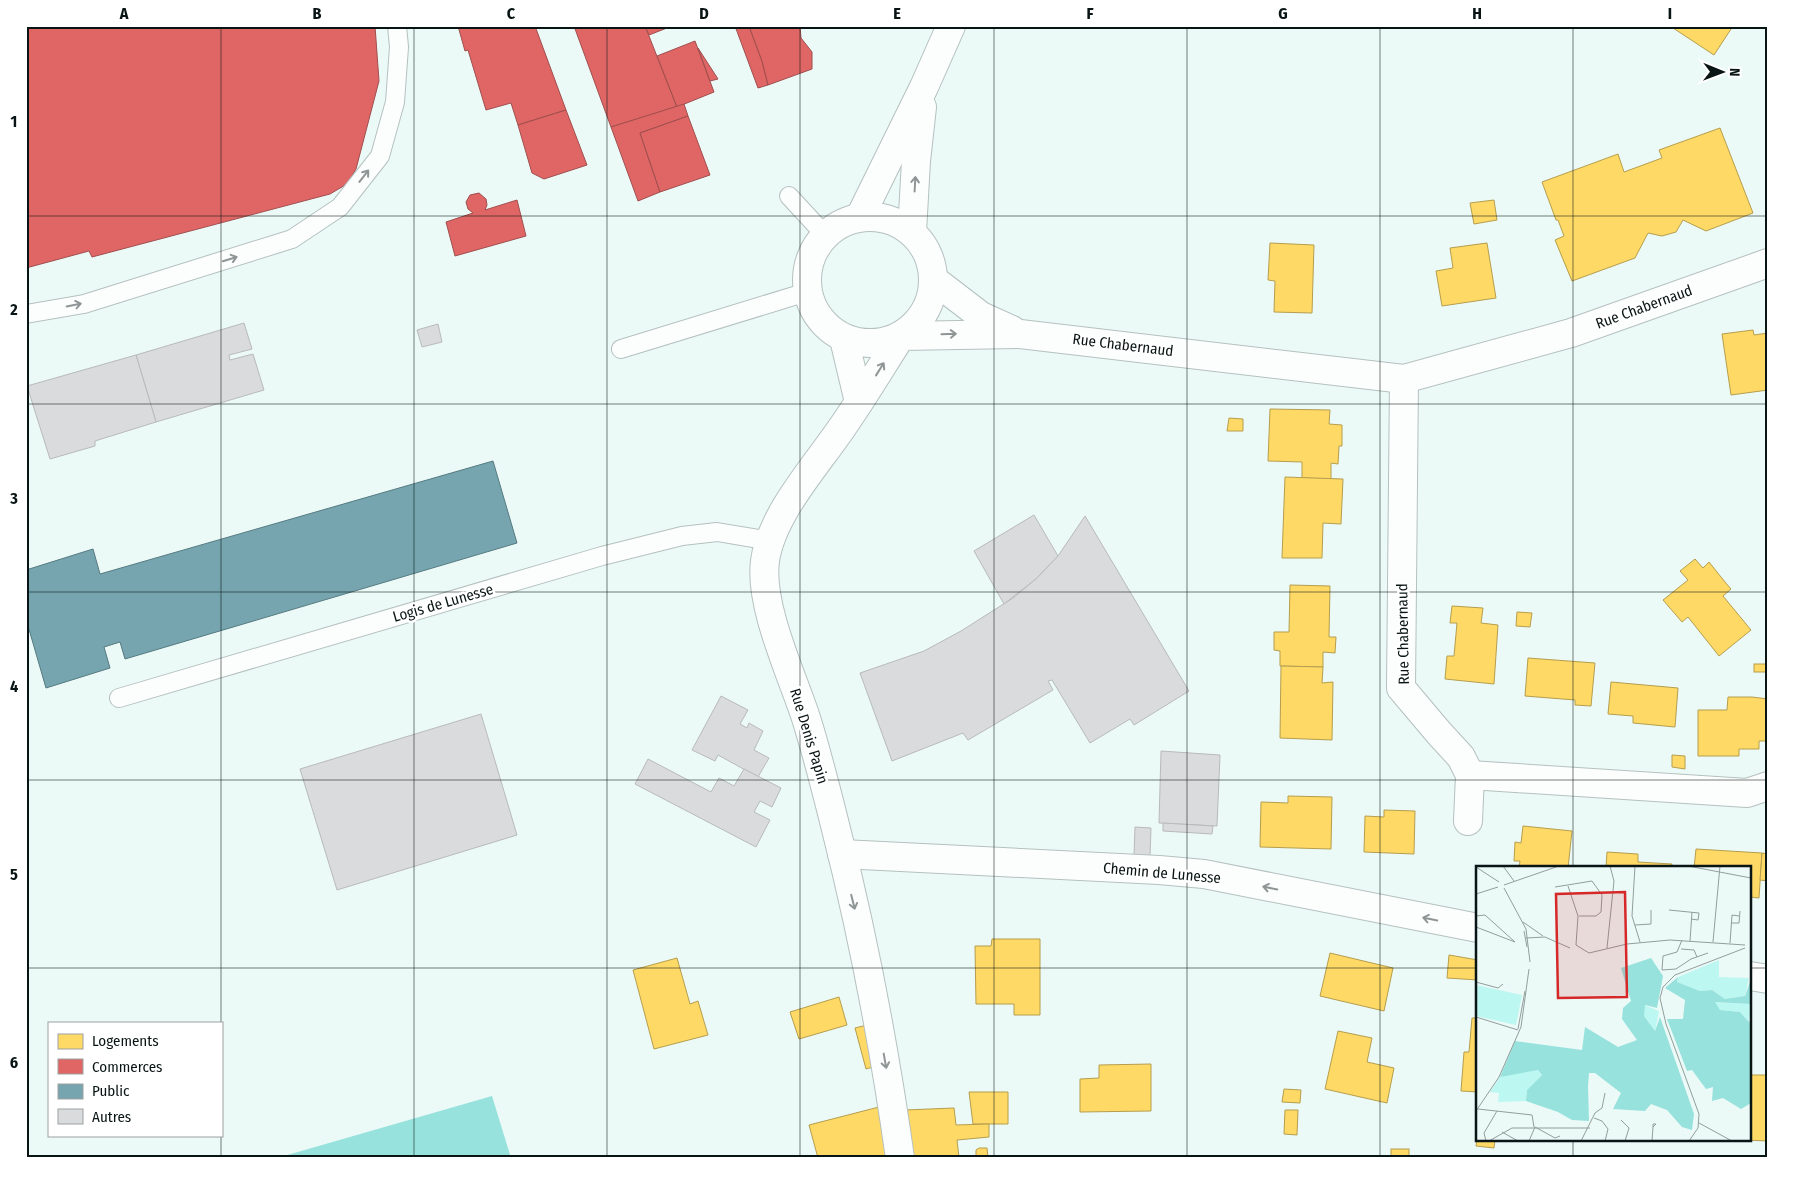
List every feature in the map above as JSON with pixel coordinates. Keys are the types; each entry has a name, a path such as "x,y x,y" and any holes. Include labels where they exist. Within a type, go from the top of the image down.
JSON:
{"street":[{"path":"860,217 951,26"},
{"path":"912,232 916,161 924,86"},
{"path":"901,336 924,315 931,298 934,280 931,263 924,246 912,232 896,222 879,217 860,217 841,224 825,236 813,252 807,272 807,292 814,311 827,327 844,339 863,343 883,343 901,336 1020,334"},
{"name":"Rue Chabernaud","path":"1020,334 1404,379 1570,333 1768,263"},
{"path":"934,280 981,316 1020,334"},
{"name":"Rue Denis Papin","path":"900,1158 889,1080 859,925 806,718 767,603 765,562 770,541 779,520 901,336"},
{"path":"844,339 858,402"},
{"name":"Rue Chabernaud","path":"1404,379 1401,688 1438,733 1461,757 1470,775"},
{"path":"1468,821 1470,775 1748,793 1768,786"},
{"name":"Chemin de Lunesse","path":"842,854 1159,870 1204,874 1476,928"},
{"path":"1752,976 1768,979"}],"lane":[{"path":"26,314 84,304 292,240 340,208 380,156 395,102 399,47 397,26"},
{"path":"789,196 825,236"},
{"path":"622,349 807,292"},
{"name":"Logis de Lunesse","path":"119,698 602,556 682,536 716,532 770,541"}],"shaded area":[{"path":"492,1096 511,1158 277,1158"}],"building: Logements":[{"path":"1670,26 1733,26 1714,55"},
{"path":"1720,128 1753,213 1706,231 1683,220 1676,232 1662,236 1648,233 1635,258 1572,281 1555,240 1564,236 1542,182 1618,154 1624,172 1662,158 1659,150"},
{"path":"1494,200 1497,220 1474,224 1470,203"},
{"path":"1270,243 1314,245 1312,313 1274,312 1275,281 1268,280"},
{"path":"1487,243 1496,298 1442,306 1436,271 1453,268 1450,248"},
{"path":"1753,330 1754,335 1768,333 1768,390 1731,395 1722,334"},
{"path":"1270,409 1330,410 1329,424 1342,425 1342,446 1339,446 1338,464 1331,463 1331,479 1302,478 1302,462 1268,461"},
{"path":"1229,418 1243,419 1243,431 1227,431"},
{"path":"1285,477 1343,479 1341,524 1323,523 1322,558 1282,558"},
{"path":"1695,559 1703,568 1709,562 1731,589 1723,596 1751,630 1719,656 1688,617 1682,622 1663,600 1688,580 1680,571"},
{"path":"1290,585 1330,586 1329,637 1336,637 1335,653 1323,652 1323,667 1280,666 1280,651 1274,650 1274,632 1289,632"},
{"path":"1452,606 1483,608 1481,623 1498,625 1494,684 1445,679 1447,656 1454,656 1457,623 1450,623"},
{"path":"1517,612 1532,613 1530,627 1516,626"},
{"path":"1528,658 1595,663 1591,706 1575,705 1575,700 1525,696"},
{"path":"1754,664 1768,664 1768,672 1754,672"},
{"path":"1281,666 1323,667 1322,683 1333,682 1332,740 1280,738"},
{"path":"1611,682 1678,688 1675,727 1633,723 1633,716 1608,714"},
{"path":"1728,697 1768,699 1768,741 1759,741 1759,749 1739,749 1739,756 1698,756 1698,710 1727,710"},
{"path":"1672,755 1685,756 1685,769 1672,767"},
{"path":"1288,796 1332,797 1331,849 1260,847 1261,802 1288,803"},
{"path":"1384,810 1415,811 1414,854 1364,852 1365,816 1384,817"},
{"path":"1523,826 1572,831 1568,866 1519,866 1520,861 1514,861 1515,842 1521,843"},
{"path":"1696,849 1762,853 1759,898 1752,897 1752,866 1694,866"},
{"path":"1607,852 1638,854 1638,862 1672,864 1672,866 1606,866"},
{"path":"1762,853 1768,854 1768,881 1760,880"},
{"path":"992,939 1040,939 1040,1015 1014,1015 1014,1004 976,1004 975,946 991,946"},
{"path":"1330,953 1393,968 1384,1011 1320,996"},
{"path":"1449,955 1476,960 1476,980 1447,978"},
{"path":"677,958 690,1004 698,1001 708,1035 654,1049 633,970"},
{"path":"839,997 847,1025 799,1039 790,1012"},
{"path":"1472,1018 1476,1018 1476,1092 1461,1091 1464,1052 1469,1052"},
{"path":"867,1025 873,1067 866,1069 855,1028"},
{"path":"1338,1031 1372,1038 1367,1062 1394,1068 1387,1103 1325,1089"},
{"path":"1151,1064 1151,1111 1080,1112 1080,1079 1099,1078 1099,1065"},
{"path":"1752,1075 1768,1075 1768,1141 1752,1140"},
{"path":"1284,1089 1301,1090 1300,1103 1282,1102"},
{"path":"969,1092 1008,1092 1008,1124 973,1124"},
{"path":"879,1107 887,1158 818,1158 809,1125"},
{"path":"954,1108 956,1125 989,1124 989,1137 957,1140 959,1158 912,1158 905,1110"},
{"path":"1285,1110 1298,1110 1297,1135 1284,1134"},
{"path":"1477,1142 1495,1142 1494,1148 1476,1146"},
{"path":"987,1148 988,1158 976,1158 976,1150"},
{"path":"1391,1149 1409,1149 1409,1158 1391,1158"}],"building: Commerces":[{"path":"26,26 375,26 379,81 356,169 347,184 330,194 92,257 89,251 26,268"},
{"path":"458,26 535,26 566,110 518,125 511,103 486,110 468,50 465,51"},
{"path":"574,26 645,26 677,107 611,127"},
{"path":"645,26 672,26 649,35"},
{"path":"735,26 749,26 762,61 768,85 758,88"},
{"path":"749,26 800,26 801,38 812,52 812,69 768,85 762,61"},
{"path":"695,41 714,92 677,107 657,56"},
{"path":"698,48 718,79 710,81"},
{"path":"684,104 688,116 640,133 660,192 638,201 611,127"},
{"path":"566,110 587,165 544,179 532,173 518,125"},
{"path":"688,116 710,175 660,192 640,133"},
{"path":"479,193 486,199 487,205 485,210 517,200 526,236 455,256 446,222 473,213 468,209 466,202 470,195"}],"building: Public":[{"path":"493,461 517,543 125,659 120,642 104,647 110,668 46,688 26,619 26,570 93,549 100,574"}],"building: Autres":[{"path":"244,323 252,349 229,355 230,360 253,354 264,390 156,422 136,355"},
{"path":"438,324 442,342 422,347 417,330"},
{"path":"136,355 156,422 95,441 95,446 50,459 27,386"},
{"path":"1034,515 1058,556 1037,578 1004,604 974,551"},
{"path":"1085,516 1189,691 1134,725 1130,719 1090,743 1052,680 1048,681 1053,690 968,740 963,733 892,761 860,673 924,651 961,631 1013,598 1037,578 1058,556"},
{"path":"721,696 748,710 740,724 747,728 749,723 763,731 754,750 769,758 758,777 718,755 715,761 692,750"},
{"path":"481,714 517,835 337,890 300,769"},
{"path":"1161,751 1220,755 1217,826 1159,823"},
{"path":"648,759 711,792 719,778 734,786 744,769 781,788 772,807 760,801 754,812 770,820 756,847 635,784"},
{"path":"1163,823 1213,826 1212,834 1163,831"},
{"path":"1135,827 1151,828 1150,856 1134,856"}]}
